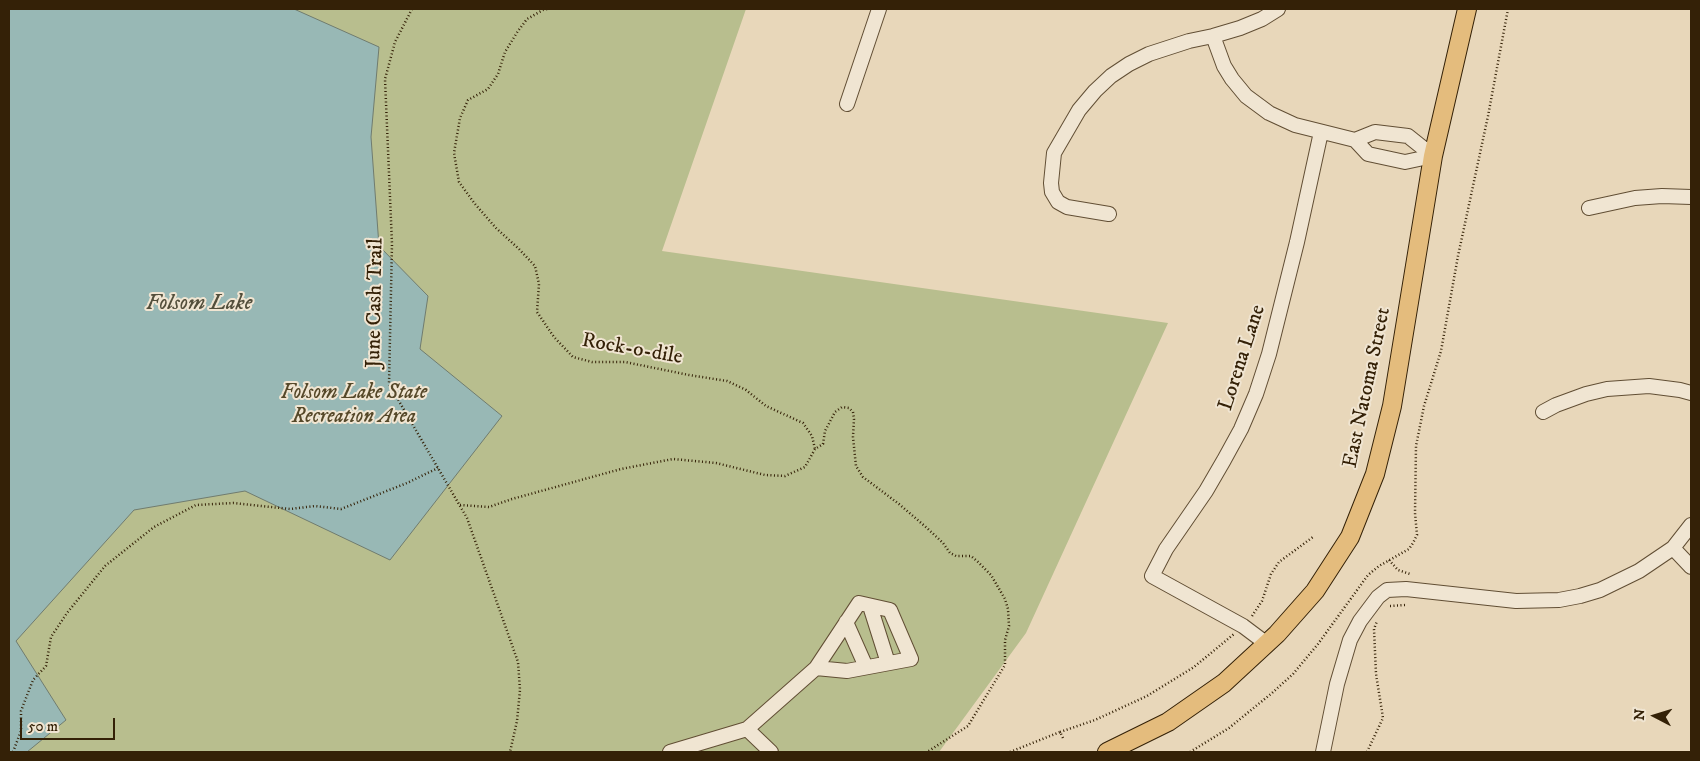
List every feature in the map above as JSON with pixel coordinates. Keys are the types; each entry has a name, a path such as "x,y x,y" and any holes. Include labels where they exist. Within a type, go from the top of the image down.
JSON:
{"main road":[{"name":"East Natoma Street","path":"1107,752 1168,722 1224,683 1290,620 1320,584 1350,537 1375,474 1392,406 1432,156 1467,9"}],"street":[{"path":"847,104 879,9"},
{"path":"1109,214 1066,207 1058,202 1052,192 1054,153 1079,110 1095,91 1129,64 1149,54 1189,41 1240,28 1262,19 1278,9"},
{"path":"1213,36 1224,66 1232,79 1246,96 1268,114 1321,132 1355,140 1368,154 1405,162 1432,156"},
{"name":"Lorena Lane","path":"1243,626 1152,576 1166,549 1206,491 1224,460 1241,429 1256,394 1270,354 1321,132"},
{"path":"1355,140 1375,132 1408,136 1432,156"},
{"path":"1588,208 1608,202 1635,198 1662,196 1691,197"},
{"path":"1543,412 1586,394 1607,389 1649,386 1691,393"},
{"path":"1323,752 1337,684 1350,640 1360,621 1378,597 1387,590 1408,589 1516,601 1559,600 1580,596 1620,581 1639,571 1673,548 1691,525"},
{"path":"1673,548 1691,567"},
{"path":"670,752 747,729 816,668 859,603 890,610 910,659 848,671 816,668"},
{"path":"870,606 888,663"},
{"path":"846,622 866,667"},
{"path":"1243,626 1267,644"},
{"path":"747,729 771,752"}],"path":[{"name":"June Cash Trail","path":"412,9 395,42 385,79 392,244 389,384 467,518 518,662 520,690 518,714 510,752"},
{"name":"Rock-o-dile","path":"547,9 528,19 518,31 505,52 498,74 488,89 468,100 460,118 454,153 459,182 469,197 496,228 520,249 535,266 539,284 537,312 554,337 573,357 592,362 625,362 727,381 746,390 766,406 803,424 812,436 815,449"},
{"path":"460,505 489,507 621,469 673,459 716,463 765,475 785,476 805,467 815,449 824,444 825,431 835,412 842,407 849,408 854,419 853,437 856,466 863,477 927,528 943,543 950,553 956,556 971,556 978,562 991,575 1005,599 1008,609 1009,626 1005,640 1005,666 968,726 927,752"},
{"path":"13,752 21,731 21,711 33,680 46,666 51,637 67,613 106,566 154,527 196,505 233,503 290,509 315,506 341,509 407,483 438,468"},
{"path":"1010,752 1094,720 1147,696 1194,667 1256,613 1271,574 1279,562 1313,537"},
{"path":"1389,560 1398,570 1410,574"},
{"path":"1386,609 1391,604 1406,605"},
{"path":"1367,752 1383,718 1376,674 1374,629 1378,621"},
{"path":"1060,732 1063,738"}],"green space":[{"name":"Folsom Lake State Recreation Area","path":"9,9 746,9 662,251 1168,323 1026,633 939,752 9,752"}],"water":[{"name":"Folsom Lake","path":"9,9 294,9 379,47 371,137 379,246 428,296 420,349 502,416 390,560 245,491 134,510 16,641 66,720 27,752 9,752"}]}
